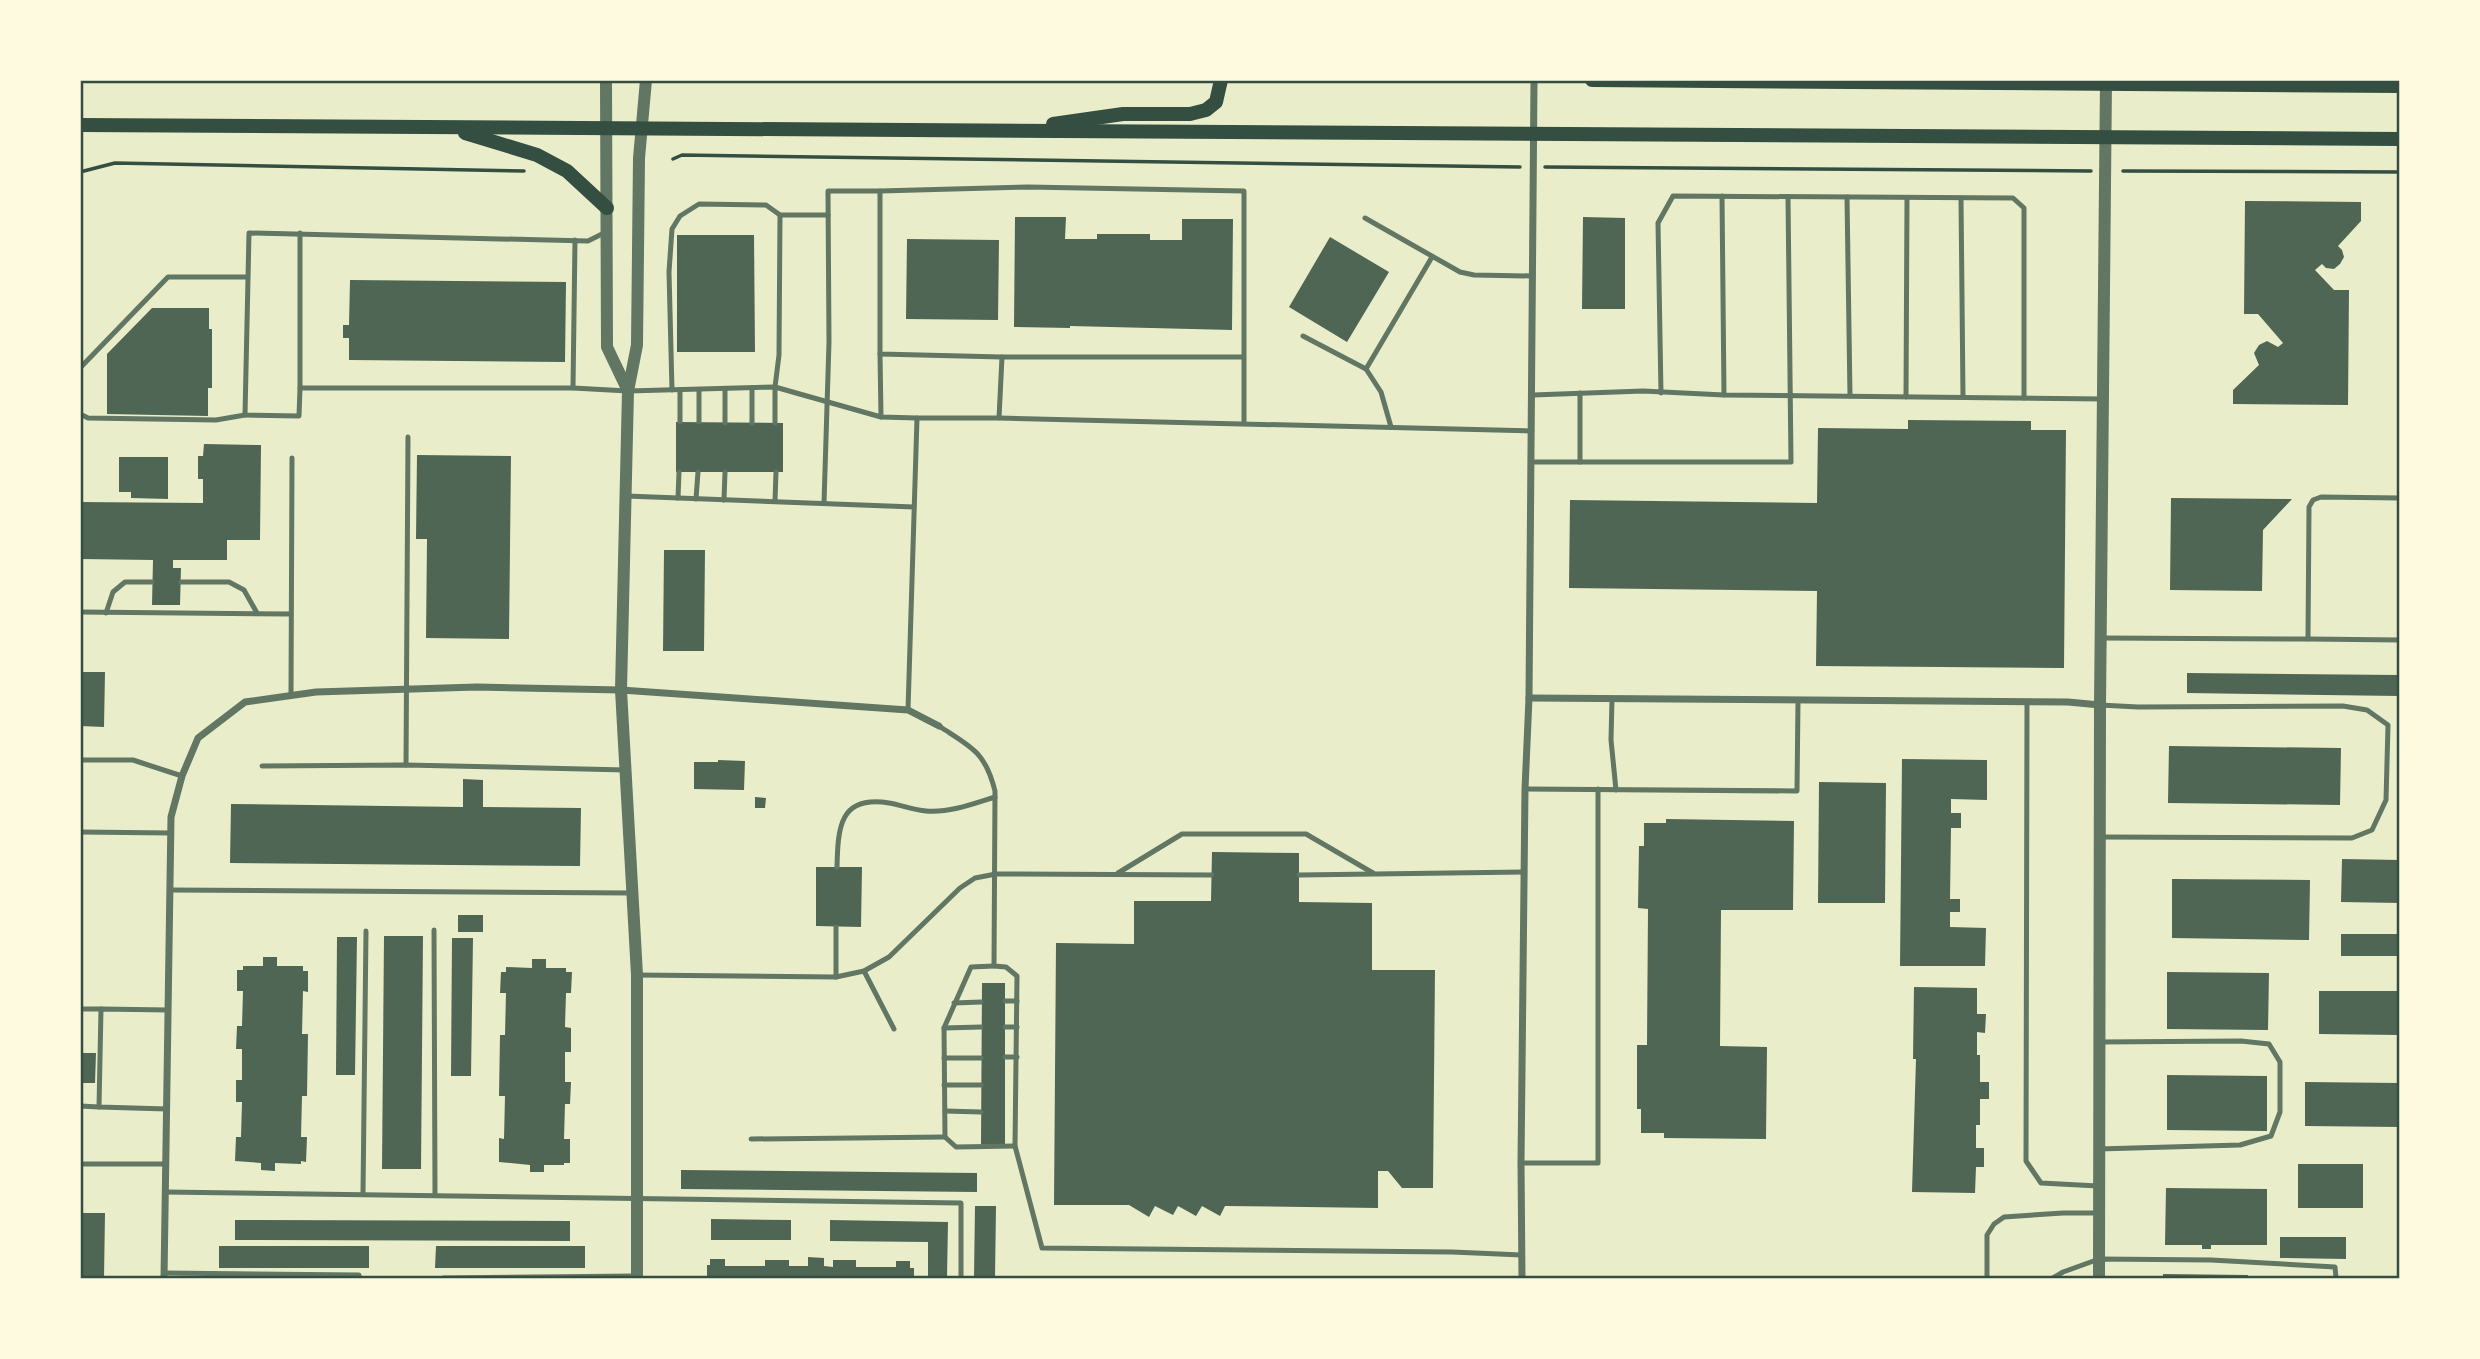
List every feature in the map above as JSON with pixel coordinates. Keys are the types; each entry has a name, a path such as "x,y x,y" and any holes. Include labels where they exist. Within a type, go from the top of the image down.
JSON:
{"main road":[{"path":"1013,131 1123,114 1190,114 1206,110 1216,102 1221,80"},
{"path":"1592,80 2399,86"},
{"path":"80,125 2399,139"},
{"path":"447,128 537,155 567,171 607,208"}],"street":[{"path":"606,80 607,346 628,391"},
{"path":"637,1277 637,975 621,690 628,391 637,345 639,158 646,80"},
{"path":"1522,1279 1525,789 1530,698 1534,80"},
{"path":"2099,1279 2100,705 2106,82"},
{"path":"164,1276 171,817 182,776 198,738 245,702 316,692 407,689 477,687 621,690 908,710 939,726"},
{"path":"1530,698 2027,702 2100,705"}],"lane":[{"path":"824,503 829,342 828,191 1028,187 1244,191 1244,423"},
{"path":"880,191 881,417"},
{"path":"1661,393 1658,223 1673,196 2013,198 2024,208 2024,398"},
{"path":"1722,196 1724,395"},
{"path":"1532,462 1791,462 1788,197"},
{"path":"1847,197 1850,396"},
{"path":"1906,397 1907,198"},
{"path":"1961,198 1964,397"},
{"path":"672,390 669,272 671,229 680,216 699,204 766,205 780,215 828,215"},
{"path":"775,423 775,387 779,355 780,215"},
{"path":"1366,218 1460,272 1474,275 1532,276"},
{"path":"245,415 249,233 589,241 608,230"},
{"path":"80,414 88,418 190,420 216,420 245,415 299,416 300,233"},
{"path":"573,387 575,240"},
{"path":"1366,369 1432,257"},
{"path":"80,368 168,277 247,277"},
{"path":"1303,336 1366,369 1381,392 1391,427"},
{"path":"880,354 1243,357"},
{"path":"999,418 1002,357"},
{"path":"300,387 573,387 628,391 775,387 881,417 1532,431"},
{"path":"752,388 752,423"},
{"path":"725,389 725,423"},
{"path":"680,390 680,422"},
{"path":"699,390 699,422"},
{"path":"1533,395 1643,391 1724,395 2104,399"},
{"path":"1580,393 1580,462"},
{"path":"908,710 917,418"},
{"path":"407,765 408,438"},
{"path":"291,696 292,458"},
{"path":"678,498 679,472"},
{"path":"696,499 698,472"},
{"path":"724,472 724,500"},
{"path":"775,502 776,472"},
{"path":"626,496 914,506"},
{"path":"2308,639 2309,507 2313,500 2321,497 2399,498"},
{"path":"106,612 113,592 125,582 152,582"},
{"path":"181,582 229,582 244,590 257,613"},
{"path":"80,612 291,614"},
{"path":"2101,638 2399,640"},
{"path":"1612,699 1611,740 1616,790"},
{"path":"1525,789 1797,791 1798,701"},
{"path":"2027,702 2026,1161 2041,1183 2098,1186"},
{"path":"2100,705 2138,708 2343,706 2367,710 2388,725 2386,800 2372,830 2352,838 2100,836"},
{"path":"939,726 979,752 990,771 995,797 994,966"},
{"path":"80,760 133,760 182,776"},
{"path":"262,766 407,765 626,770"},
{"path":"1521,1163 1598,1163 1598,789"},
{"path":"837,867 842,819 849,809 860,803 887,802 926,811 967,806 995,797"},
{"path":"80,832 171,833"},
{"path":"1116,875 1182,834 1306,834 1373,873"},
{"path":"1299,875 1524,873"},
{"path":"637,975 835,977 864,971 888,957 960,888 975,878 996,874 1212,875"},
{"path":"170,890 632,893"},
{"path":"835,977 836,927"},
{"path":"434,930 435,1194"},
{"path":"363,1194 366,931"},
{"path":"945,1138 944,1028 971,967 1006,967 1017,976 1015,1146 1042,1248 1522,1255"},
{"path":"864,971 894,1029"},
{"path":"1005,1001 1017,1001"},
{"path":"954,1003 981,1002"},
{"path":"80,1009 168,1010"},
{"path":"99,1107 101,1009"},
{"path":"944,1028 981,1027"},
{"path":"1005,1027 1017,1027"},
{"path":"2098,1149 2240,1145 2271,1136 2280,1112 2280,1062 2269,1044 2241,1041 2099,1042"},
{"path":"1005,1057 1017,1057"},
{"path":"944,1058 981,1058"},
{"path":"944,1085 981,1085"},
{"path":"1005,1085 1016,1085"},
{"path":"80,1106 167,1109"},
{"path":"944,1111 981,1112"},
{"path":"1005,1112 1015,1112"},
{"path":"751,1139 945,1138 956,1147 1015,1146"},
{"path":"80,1164 166,1164"},
{"path":"165,1192 961,1203 961,1279"},
{"path":"1987,1279 1987,1235 1994,1224 2004,1217 2099,1213"},
{"path":"2053,1279 2063,1272 2099,1259 2211,1260 2334,1267 2336,1279"},
{"path":"164,1276 359,1275 359,1279"},
{"path":"443,1279 637,1277"}],"path":[{"path":"673,159 681,152 1532,167 2078,170"},
{"path":"80,172 116,163 528,171"},
{"path":"2136,171 2399,172"}],"building":[{"path":"2245,201 2361,202 2361,221 2338,246 2344,257 2340,264 2334,269 2326,268 2322,264 2315,270 2334,290 2349,290 2348,405 2233,404 2233,390 2259,365 2254,353 2259,345 2267,341 2278,347 2283,343 2258,314 2244,314"},
{"path":"1015,217 1066,217 1065,239 1097,239 1097,234 1150,234 1150,240 1182,240 1182,219 1233,219 1232,330 1014,327"},
{"path":"1583,217 1625,218 1625,309 1582,309"},
{"path":"677,235 754,235 755,352 677,352"},
{"path":"1330,237 1389,272 1347,342 1289,307"},
{"path":"907,239 999,240 998,320 906,319"},
{"path":"350,280 566,282 565,362 349,360 349,338 343,338 343,325 349,325"},
{"path":"152,308 209,308 209,329 212,329 212,388 208,388 208,416 107,414 107,354"},
{"path":"1908,420 2031,421 2031,430 2066,430 2064,668 1816,666 1817,591 1569,588 1570,500 1817,503 1818,428 1908,429"},
{"path":"676,422 783,423 783,472 676,472"},
{"path":"204,444 261,445 260,540 227,540 227,560 173,560 173,568 181,568 180,605 152,605 153,560 80,559 80,502 203,503 203,479 198,479 198,456 203,456"},
{"path":"417,455 511,456 509,639 426,638 427,539 416,539"},
{"path":"119,457 168,457 168,499 131,498 131,492 119,492"},
{"path":"2171,498 2292,499 2263,530 2262,591 2170,590"},
{"path":"664,550 705,550 704,651 663,651"},
{"path":"80,672 105,672 104,727 80,726"},
{"path":"2187,673 2400,675 2400,696 2187,693"},
{"path":"2169,746 2341,748 2340,805 2168,803"},
{"path":"1902,759 1987,760 1987,800 1951,799 1951,813 1961,813 1961,828 1951,828 1950,899 1960,899 1960,912 1950,912 1950,927 1986,928 1985,966 1900,966"},
{"path":"745,761 744,790 694,789 694,762"},
{"path":"463,779 483,780 483,807 581,808 580,866 230,863 231,804 463,807"},
{"path":"1819,782 1886,783 1885,903 1818,903"},
{"path":"755,797 766,798 765,808 755,808"},
{"path":"1666,819 1794,821 1793,910 1721,910 1720,1046 1767,1047 1766,1139 1664,1138 1664,1133 1641,1133 1641,1109 1637,1109 1637,1045 1647,1045 1648,909 1638,908 1639,846 1644,846 1644,823 1666,823"},
{"path":"1212,852 1299,853 1299,902 1372,903 1372,970 1435,970 1433,1188 1402,1188 1388,1171 1378,1171 1378,1208 1225,1206 1220,1216 1202,1206 1196,1216 1178,1206 1173,1215 1155,1206 1149,1217 1129,1205 1054,1205 1056,943 1134,944 1134,901 1211,901"},
{"path":"2342,859 2400,860 2400,903 2341,902"},
{"path":"816,867 862,867 861,927 816,926"},
{"path":"2172,879 2310,880 2309,940 2172,938"},
{"path":"458,915 483,915 483,932 458,932"},
{"path":"2341,934 2400,934 2400,956 2341,956"},
{"path":"384,936 423,936 421,1169 382,1169"},
{"path":"337,937 357,937 355,1075 336,1075"},
{"path":"452,938 473,938 471,1076 451,1076"},
{"path":"263,957 277,957 277,966 303,966 303,971 308,971 308,992 303,991 302,1034 308,1034 307,1096 302,1096 301,1137 307,1137 306,1162 275,1163 275,1171 261,1170 261,1163 235,1161 236,1137 241,1137 242,1102 236,1102 236,1080 242,1080 242,1049 236,1049 237,1026 242,1026 243,991 237,991 237,970 243,970 243,966 263,966"},
{"path":"532,959 546,959 546,968 566,968 566,972 572,972 571,993 566,993 565,1027 571,1028 571,1052 565,1052 565,1082 571,1082 570,1104 565,1104 564,1139 570,1139 570,1163 544,1165 544,1172 530,1172 530,1165 499,1162 499,1138 504,1139 505,1096 499,1096 500,1035 505,1035 506,993 500,993 501,972 506,972 506,967 532,968"},
{"path":"2167,972 2269,973 2268,1030 2167,1029"},
{"path":"982,983 1005,983 1005,1144 981,1144"},
{"path":"1914,987 1977,988 1977,1014 1986,1014 1985,1033 1977,1032 1977,1055 1980,1055 1980,1082 1989,1082 1989,1099 1980,1099 1980,1125 1976,1125 1976,1148 1984,1148 1984,1167 1976,1167 1975,1193 1912,1192 1916,1059 1913,1059"},
{"path":"2319,991 2400,991 2400,1035 2319,1034"},
{"path":"80,1053 96,1053 95,1083 80,1083"},
{"path":"2167,1075 2267,1076 2267,1131 2167,1130"},
{"path":"2305,1082 2400,1083 2400,1127 2305,1126"},
{"path":"2298,1164 2363,1164 2363,1208 2298,1208"},
{"path":"681,1170 977,1173 977,1192 681,1189"},
{"path":"2166,1188 2267,1189 2267,1245 2211,1245 2211,1249 2202,1249 2202,1245 2165,1245"},
{"path":"975,1206 996,1206 995,1278 974,1278"},
{"path":"80,1213 105,1213 104,1278 80,1278"},
{"path":"711,1219 791,1220 791,1240 711,1240"},
{"path":"235,1220 570,1221 570,1241 235,1240"},
{"path":"830,1220 948,1222 947,1278 928,1278 928,1242 830,1241"},
{"path":"2280,1237 2346,1237 2346,1259 2280,1258"},
{"path":"219,1246 369,1246 369,1268 219,1268"},
{"path":"436,1246 585,1246 585,1268 435,1268"},
{"path":"808,1257 824,1258 824,1266 833,1267 833,1260 856,1260 856,1267 896,1267 896,1261 910,1261 910,1268 914,1268 914,1278 707,1278 710,1259 725,1259 725,1266 765,1266 765,1260 789,1260 789,1266 808,1266"},
{"path":"2163,1274 2248,1275 2248,1278 2163,1278"}]}
